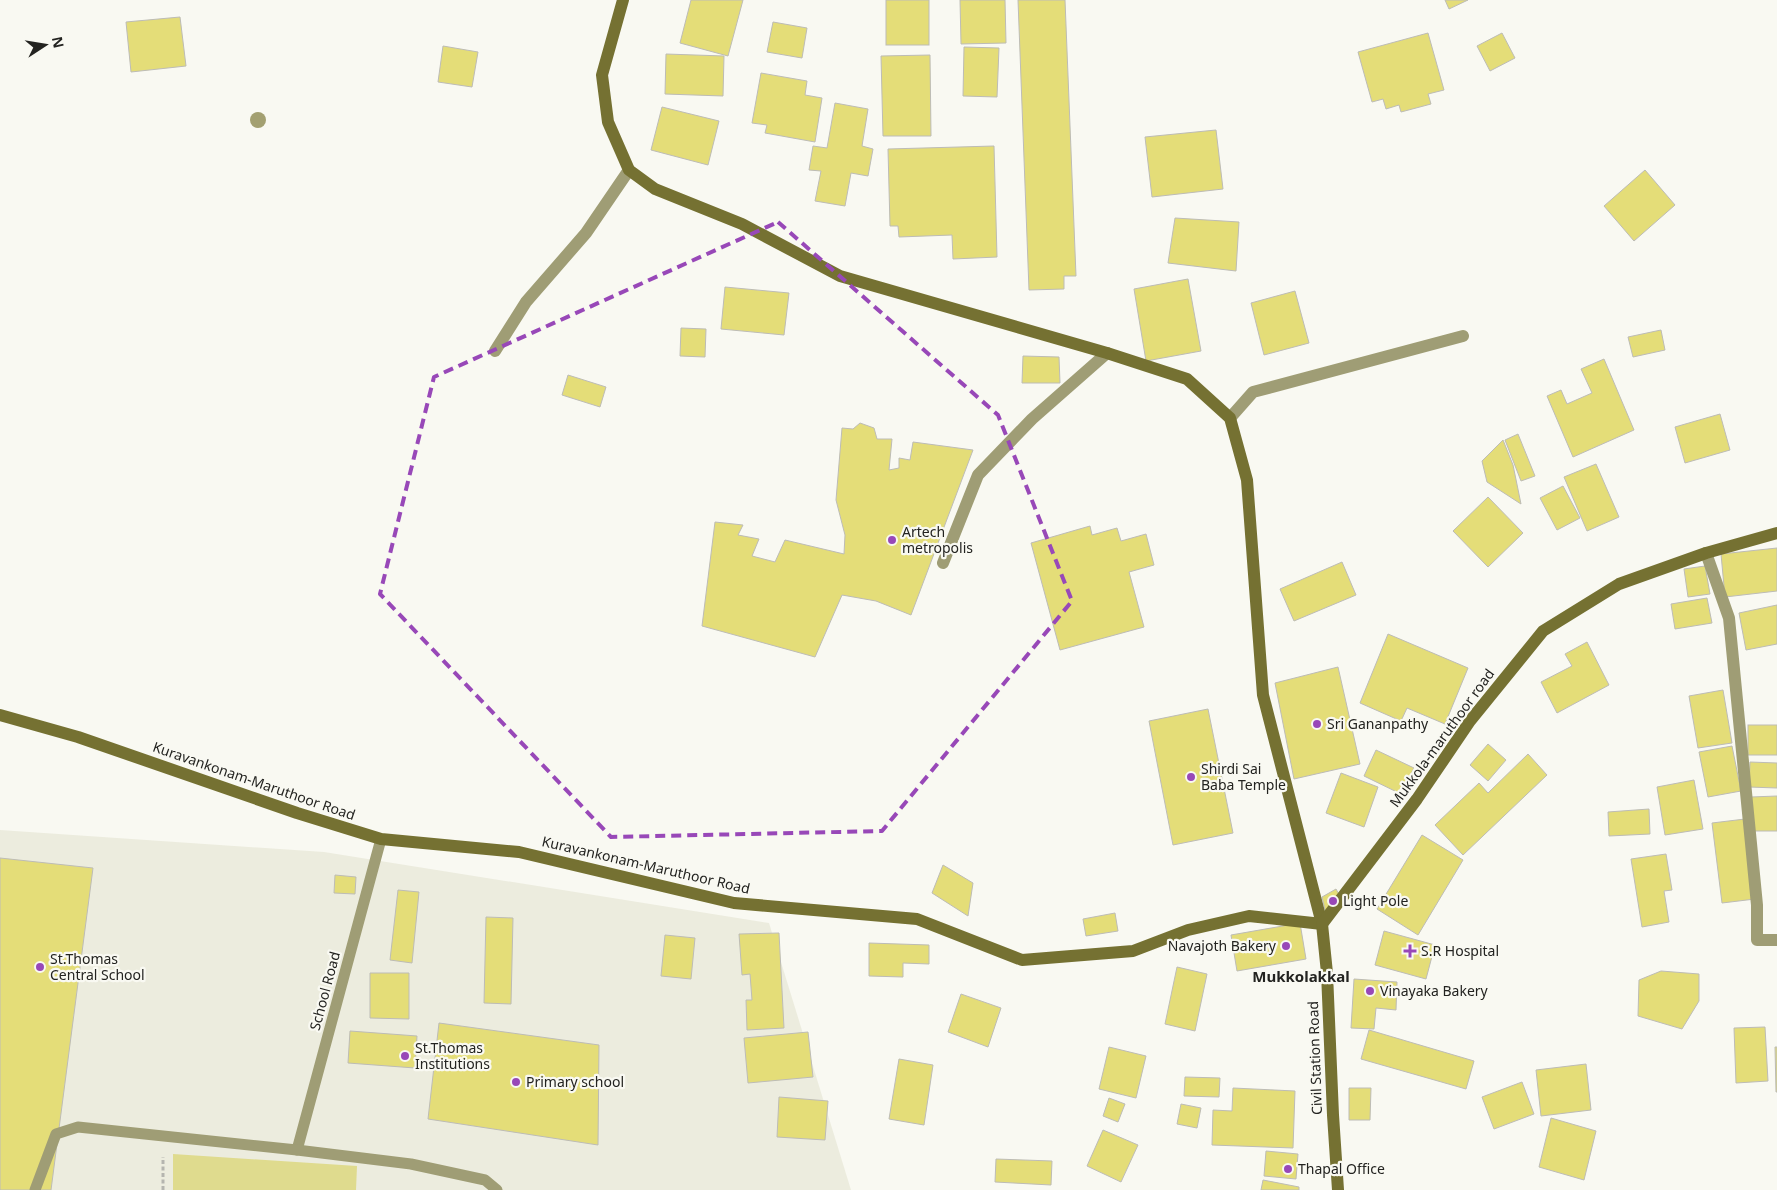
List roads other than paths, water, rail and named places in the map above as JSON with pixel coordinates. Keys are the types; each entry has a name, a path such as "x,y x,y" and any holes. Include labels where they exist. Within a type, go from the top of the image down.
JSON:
{"main road":[{"path":"623,0 602,75 608,122 629,170 655,189 742,224 840,276 1107,353 1187,379 1230,418"},
{"name":"Civil Station Road","path":"1230,418 1247,480 1263,696 1322,924 1327,973 1338,1190"},
{"name":"Mukkola-maruthoor road","path":"1322,924 1417,799 1470,721 1542,631 1619,584 1706,553 1777,533"},
{"name":"Kuravankonam-Maruthoor Road","path":"0,715 78,737 297,813 381,839 518,852 734,903 917,919 1022,960 1133,950 1188,930 1249,916 1322,924"}],"street":[{"path":"495,351 526,302 586,232 629,170"},
{"path":"1230,418 1253,392 1462,336"},
{"path":"943,564 978,474 1032,419 1107,353"},
{"path":"1706,553 1729,618 1757,905 1757,940 1777,940"}],"lane":[{"name":"School Road","path":"297,1150 381,839"},
{"path":"35,1190 56,1134 78,1127 411,1164 485,1180 497,1190"}],"place":[{"name":"Artech metropolis","path":"892,540"},
{"name":"Sri Gananpathy","path":"1317,724"},
{"name":"Shirdi Sai Baba Temple","path":"1191,777"},
{"name":"Light Pole","path":"1333,901"},
{"name":"Navajoth Bakery","path":"1286,946"},
{"name":"S.R Hospital","path":"1410,951"},
{"name":"St.Thomas Central School","path":"40,967"},
{"name":"Vinayaka Bakery","path":"1370,991"},
{"name":"St.Thomas Institutions","path":"405,1056"},
{"name":"Primary school","path":"516,1082"},
{"name":"Thapal Office","path":"1288,1169"}],"district":[{"name":"Mukkolakkal","path":"1301,977"}]}
